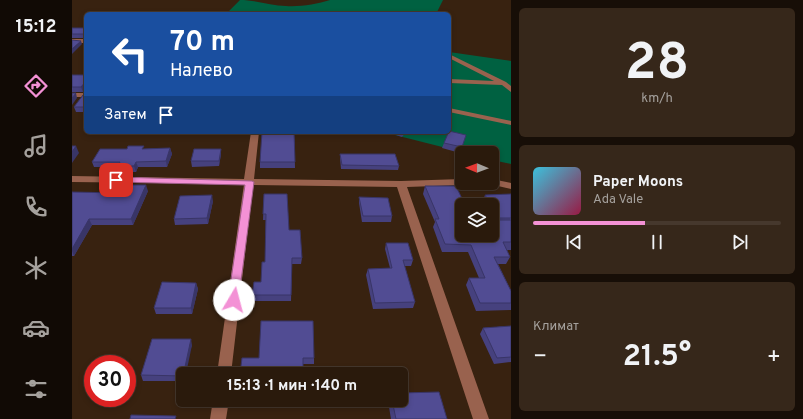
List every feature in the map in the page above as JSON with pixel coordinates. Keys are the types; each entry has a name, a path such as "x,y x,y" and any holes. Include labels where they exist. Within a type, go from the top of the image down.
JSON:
{"street":[{"path":"72,41 84,41"},
{"path":"451,57 504,83 511,90"},
{"path":"451,81 504,83"},
{"path":"72,95 84,94"},
{"path":"451,110 511,123"},
{"path":"225,367 255,134"},
{"path":"72,179 401,184 455,182"},
{"path":"499,183 511,186"},
{"path":"401,184 481,419"},
{"path":"218,419 220,407"}],"green space":[{"path":"240,0 291,6 308,5 330,0 443,0 437,12 228,12"},
{"path":"451,52 511,61 511,164 499,161 499,146 455,146 455,150 391,134 451,134"}],"building":[{"path":"72,28 84,28 84,34 72,34"},
{"path":"72,40 81,41 72,49"},
{"path":"72,75 84,75 84,83 81,87 72,87"},
{"path":"83,95 84,95 84,107 74,107"},
{"path":"451,131 466,135 462,146 444,143 448,134 451,134"},
{"path":"262,134 294,134 295,162 260,162"},
{"path":"72,146 76,146 72,152"},
{"path":"128,146 144,146 142,149 170,148 166,161 136,162 134,166 118,166 120,162 92,162 100,149 127,149"},
{"path":"194,149 221,149 219,161 191,161"},
{"path":"340,154 395,154 399,166 342,165"},
{"path":"124,185 146,185 131,219 89,219 72,249 72,192 120,193"},
{"path":"425,186 455,186 455,190 458,190 462,198 455,198 455,242 499,242 499,220 511,220 511,242 503,242 510,257 494,257 511,291 511,303 480,303 469,278 485,278 471,245 445,244 435,219 439,219"},
{"path":"264,194 287,194 289,230 300,230 302,258 292,258 291,295 252,295 254,282 261,282 262,262 265,262 266,214 263,214"},
{"path":"511,194 511,218 499,218 499,198 487,198 485,195"},
{"path":"212,195 207,218 174,219 180,196"},
{"path":"359,197 388,198 392,216 363,216"},
{"path":"386,243 408,243 413,260 403,260 415,302 375,303 368,269 392,268"},
{"path":"162,282 196,283 191,308 154,308"},
{"path":"261,321 313,321 314,358 303,358 303,367 241,367 242,358 259,358"},
{"path":"511,326 511,357 497,358 483,328"},
{"path":"152,339 191,339 185,367 176,367 176,376 141,375"},
{"path":"439,392 447,419 396,419 393,407 408,407 408,393"},
{"path":"131,415 176,416 175,419 130,419"}],"route":[{"path":"116,180 249,182 234,300"}]}
